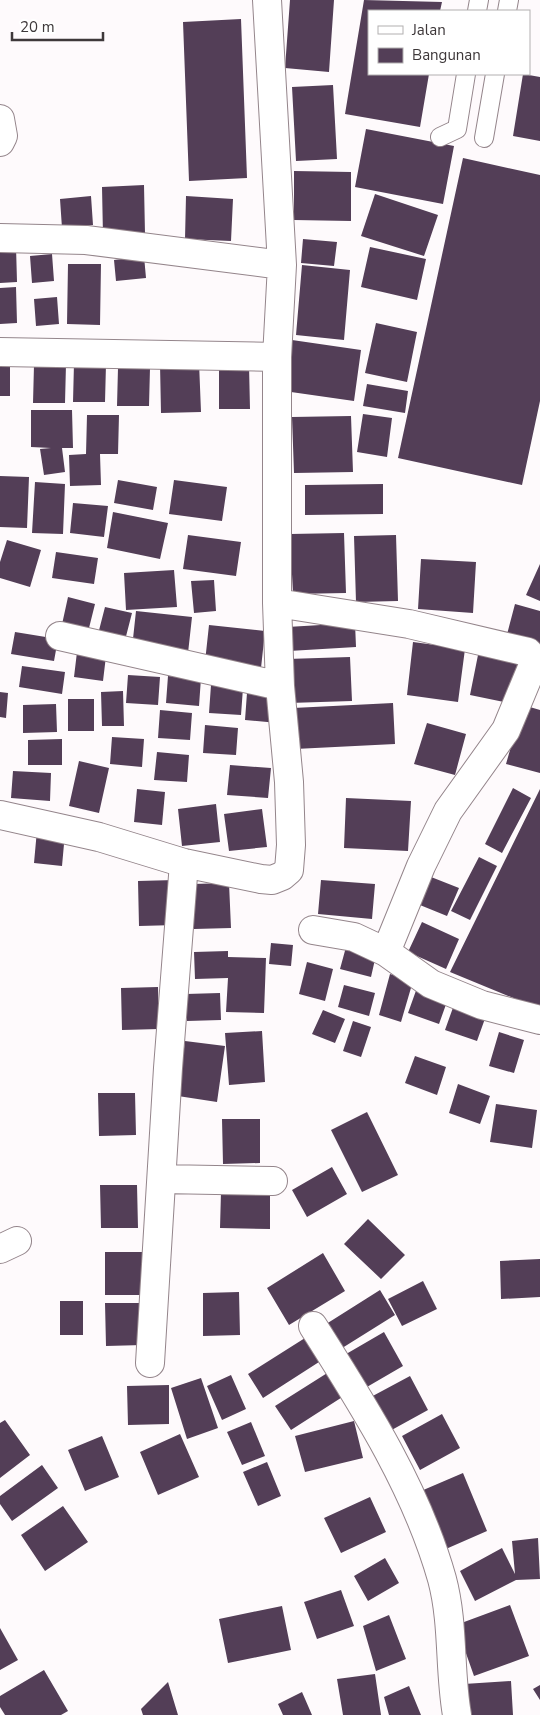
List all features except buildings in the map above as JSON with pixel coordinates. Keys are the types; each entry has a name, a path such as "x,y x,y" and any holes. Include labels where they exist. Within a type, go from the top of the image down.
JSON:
{"street":[{"path":"0,816 99,837 184,862 272,880 282,876 289,870 291,845 289,782 280,686 277,603 277,356 282,265 267,0"},
{"path":"0,119 3,136 0,142"},
{"path":"0,238 86,240 282,265"},
{"path":"0,352 277,356"},
{"path":"277,603 409,624 528,652 532,657 533,665 506,730 448,811 421,866 386,952"},
{"path":"60,636 280,686"},
{"path":"150,1362 168,1068 184,862"},
{"path":"313,930 354,938 386,952 431,984 482,1005 540,1020"},
{"path":"162,1179 273,1181"},
{"path":"313,1326 357,1395 407,1487 430,1545 442,1579 448,1609 457,1715"}],"lane":[{"path":"440,137 457,129 466,75"},
{"path":"484,138 495,75"}]}
